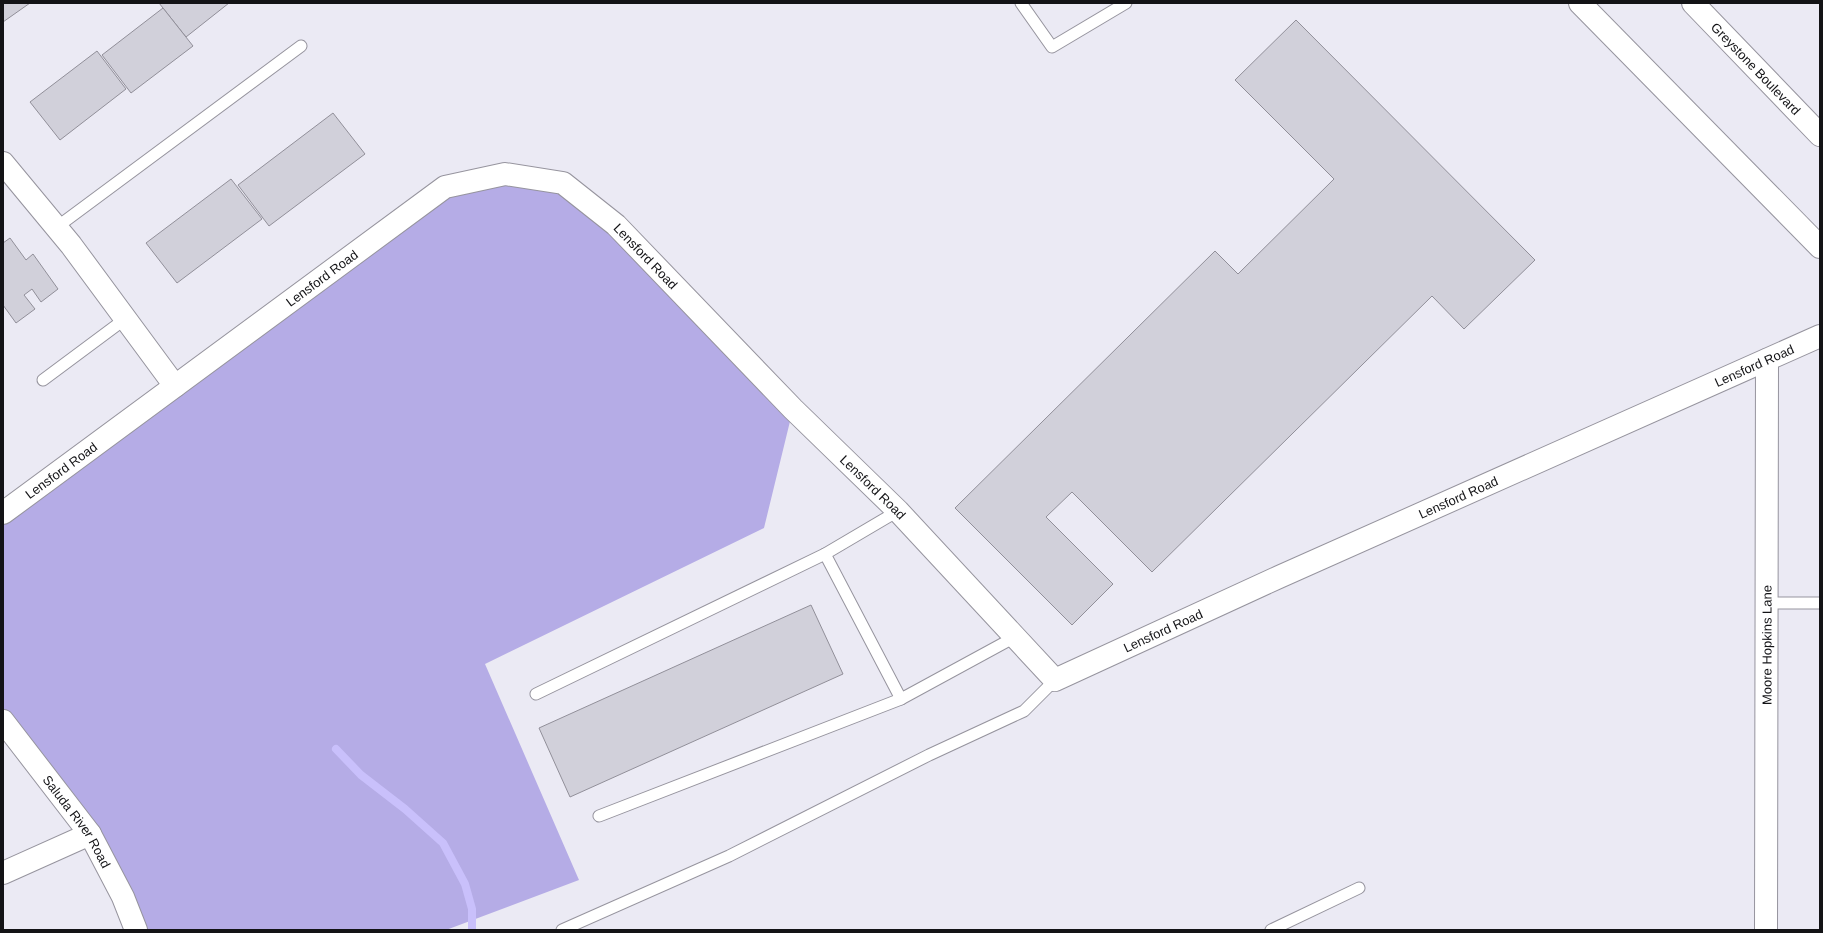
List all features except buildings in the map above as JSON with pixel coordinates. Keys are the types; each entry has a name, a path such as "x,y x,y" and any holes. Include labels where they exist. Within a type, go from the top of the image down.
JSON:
{"street":[{"path":"1580,3 1820,247"},
{"name":"Greystone Boulevard","path":"1693,3 1820,135"},
{"path":"3,163 57,227 175,386"},
{"name":"Lensford Road","path":"3,513 445,187 505,174 563,184 616,225 793,409 898,511 1055,680 1279,577 1820,336"},
{"name":"Moore Hopkins Lane","path":"1766,360 1766,930"},
{"name":"Saluda River Road","path":"3,721 90,834 123,897 136,930"},
{"path":"3,873 90,834"}],"lane":[{"path":"1021,3 1052,47 1126,3"},
{"path":"57,227 301,46"},
{"path":"43,380 125,319"},
{"path":"536,694 825,554 898,511"},
{"path":"825,554 901,699"},
{"path":"1766,603 1820,603"},
{"path":"598,816 901,699 1015,637"},
{"path":"562,930 729,856 929,755 1024,711 1055,680"},
{"path":"1271,930 1359,888"}],"shaded area":[{"path":"505,174 562,183 793,409 764,528 485,664 579,880 446,930 136,930 123,897 3,721 3,513 445,187"}],"waterway":[{"path":"336,749 361,775 405,809 443,843 465,884 472,909 472,930"}]}
